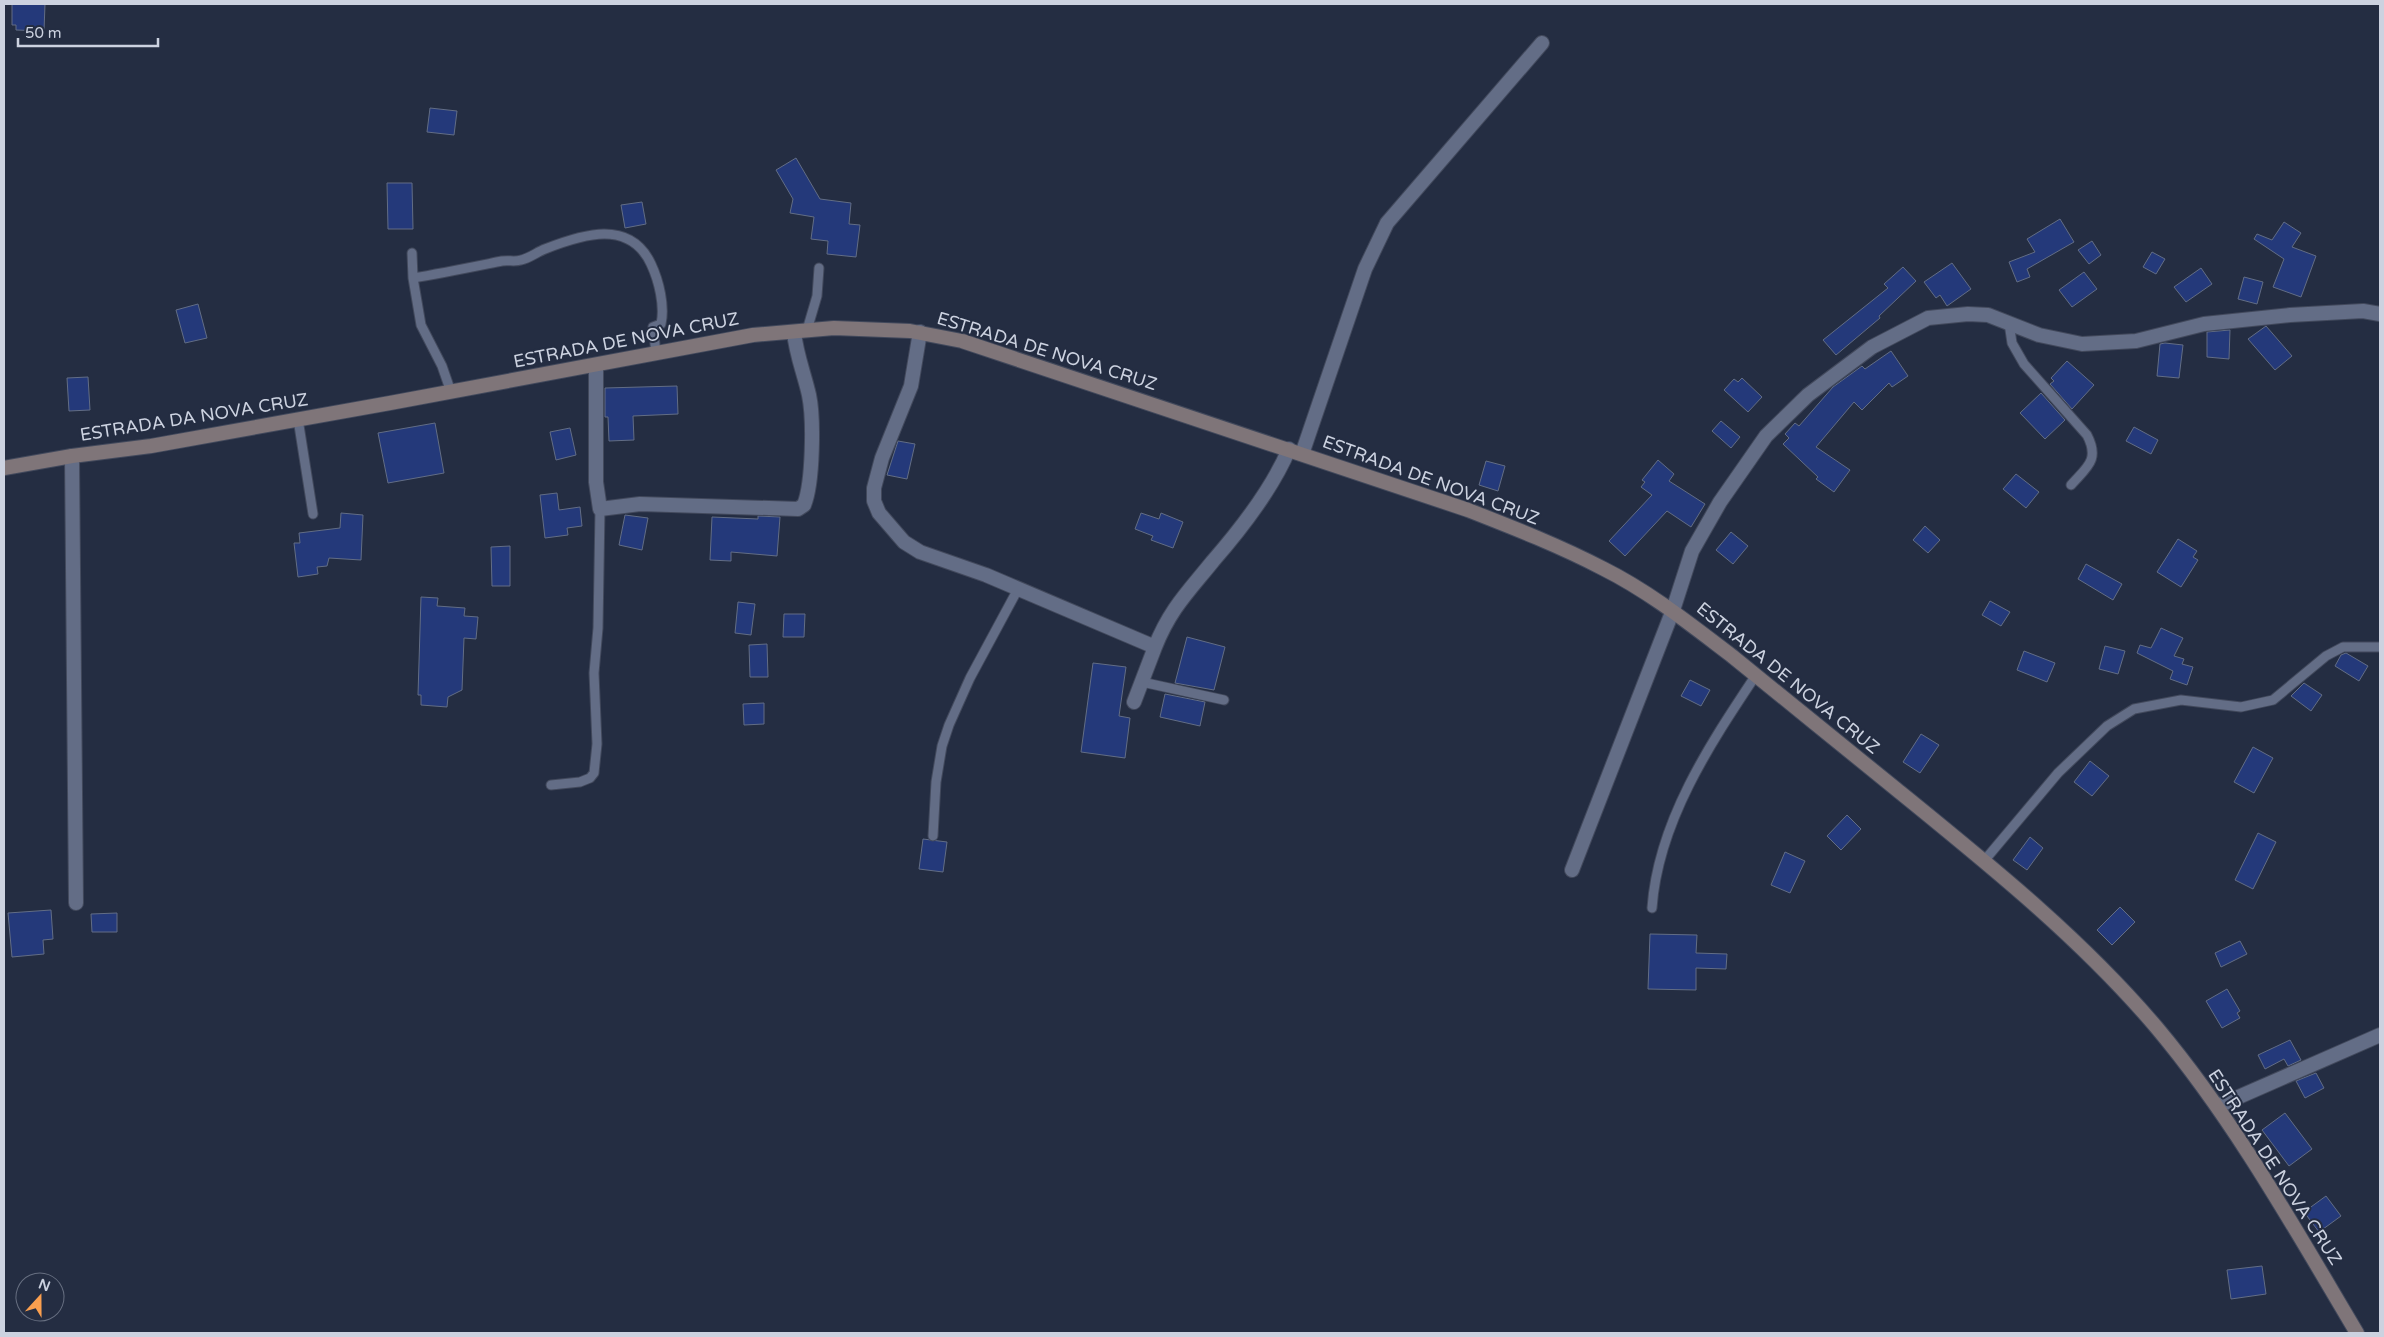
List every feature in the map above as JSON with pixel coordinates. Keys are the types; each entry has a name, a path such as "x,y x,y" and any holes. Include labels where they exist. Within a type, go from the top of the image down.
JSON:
{"main road":[{"name":"ESTRADA DE NOVA CRUZ","path":"390,404 753,336 834,328 920,332 962,341 1468,510 1606,569 1673,610 1756,675 1984,861 2117,984 2156,1027 2218,1106 2357,1333"},
{"name":"ESTRADA DA NOVA CRUZ","path":"4,468 72,456 151,446 390,404"}],"street":[{"path":"1134,702 1171,612 1247,516 1282,464 1295,452 1365,269 1387,223 1542,43"},
{"path":"1572,870 1673,610 1692,551 1720,502 1766,436 1808,395 1872,347 1928,318 1988,315 2040,335 2082,344 2136,340 2204,324 2290,315 2363,311 2380,314"},
{"path":"596,364 596,482 600,509 640,504 798,509 804,506 810,486 811,419 809,397 798,361 800,331"},
{"path":"920,332 911,386 882,458 874,488 874,501 879,513 904,542 920,552 986,575 1155,647"},
{"path":"72,456 76,903"},
{"path":"2218,1106 2380,1035"}],"lane":[{"path":"413,278 501,262 520,261 560,243 603,234 621,235 630,238 643,251 658,282 662,313 660,324 653,327 652,331 656,353"},
{"path":"412,253 413,278 421,325 442,366 451,392"},
{"path":"800,331 817,296 819,268"},
{"path":"2009,323 2012,343 2024,364 2087,435 2094,448 2094,457 2071,485"},
{"path":"298,419 312,514"},
{"path":"551,785 580,782 590,778 594,773 597,744 594,673 598,628 600,509"},
{"path":"933,836 936,782 947,732 970,678 1018,589"},
{"path":"1984,861 2058,773 2107,726 2134,710 2181,700 2241,707 2273,700 2326,656 2343,647 2356,645 2380,647"},
{"path":"1652,908 1658,866 1676,813 1731,712 1756,675"},
{"path":"1142,682 1224,700"}],"building":[{"path":"12,4 45,4 44,31 16,30 16,25 12,25"},
{"path":"430,108 457,111 454,135 427,132"},
{"path":"796,158 820,199 851,203 849,224 860,225 856,257 827,254 828,241 811,239 814,217 790,213 793,199 776,170"},
{"path":"387,183 412,183 413,229 388,229"},
{"path":"642,202 646,224 625,228 621,205"},
{"path":"2060,219 2074,242 2027,269 2030,277 2017,282 2009,262 2035,252 2027,239"},
{"path":"2284,222 2301,233 2292,247 2316,256 2301,297 2273,287 2284,259 2254,239 2257,234 2272,240"},
{"path":"2092,241 2101,255 2089,264 2078,250"},
{"path":"2152,252 2165,259 2156,274 2143,267"},
{"path":"1952,263 1971,289 1947,306 1940,295 1936,298 1924,282"},
{"path":"1903,267 1916,281 1879,316 1880,318 1836,355 1823,340 1888,288 1884,284"},
{"path":"2201,268 2212,284 2186,302 2174,287"},
{"path":"2084,272 2097,289 2072,307 2059,290"},
{"path":"2244,277 2263,282 2257,304 2238,299"},
{"path":"198,304 207,338 185,343 176,310"},
{"path":"2266,326 2292,356 2275,370 2248,339"},
{"path":"2230,330 2229,359 2207,357 2207,332"},
{"path":"2160,344 2183,345 2179,378 2157,376"},
{"path":"1891,351 1908,376 1892,387 1889,383 1862,410 1854,402 1816,447 1850,470 1834,492 1816,479 1818,477 1783,444 1789,438 1785,434 1795,423 1799,426 1833,387 1862,366 1865,369"},
{"path":"2067,361 2094,385 2072,409 2050,384 2054,381 2051,378"},
{"path":"88,377 90,410 69,411 67,378"},
{"path":"1742,378 1762,397 1748,412 1724,390 1734,379 1738,382"},
{"path":"677,386 678,414 633,416 634,440 609,441 608,417 605,417 605,388"},
{"path":"2041,393 2065,420 2045,439 2020,413"},
{"path":"1721,421 1740,437 1731,448 1712,431"},
{"path":"435,423 444,473 388,483 378,433"},
{"path":"2134,427 2158,440 2151,454 2126,441"},
{"path":"570,428 576,455 556,460 550,432"},
{"path":"898,441 915,444 907,479 887,475"},
{"path":"1658,460 1674,474 1669,481 1705,504 1691,527 1667,511 1625,556 1609,541 1652,495 1641,487 1645,482 1642,480"},
{"path":"1486,461 1505,466 1498,491 1479,485"},
{"path":"2016,474 2039,492 2026,508 2003,489"},
{"path":"557,493 559,510 580,507 582,526 567,528 568,535 545,538 540,495"},
{"path":"341,513 363,515 361,560 329,558 327,566 317,567 318,574 298,577 294,543 300,543 299,533 340,528"},
{"path":"1141,513 1159,519 1161,513 1183,522 1173,548 1151,540 1153,536 1135,529"},
{"path":"625,515 648,518 642,550 619,545"},
{"path":"758,516 780,517 777,556 731,552 731,561 710,560 712,517 758,519"},
{"path":"1925,526 1940,540 1928,553 1913,540"},
{"path":"1731,532 1748,546 1733,564 1716,550"},
{"path":"2178,539 2197,551 2193,557 2198,560 2181,587 2157,572"},
{"path":"510,546 510,586 492,586 491,547"},
{"path":"2086,564 2122,584 2113,600 2078,579"},
{"path":"421,597 438,598 437,606 465,608 464,616 478,617 476,639 464,638 462,690 448,697 447,707 421,705 421,695 418,695"},
{"path":"1990,601 2010,612 2001,626 1982,615"},
{"path":"738,602 755,604 751,635 735,633"},
{"path":"784,614 805,614 804,637 783,637"},
{"path":"2161,628 2183,638 2174,656 2184,659 2182,664 2193,667 2187,685 2170,679 2173,671 2137,653 2140,645 2151,648"},
{"path":"1187,637 1225,647 1214,690 1175,683"},
{"path":"767,644 768,677 750,677 749,645"},
{"path":"2105,646 2125,651 2118,674 2099,669"},
{"path":"2024,651 2055,663 2047,682 2017,670"},
{"path":"2346,653 2368,666 2359,681 2335,666 2341,655"},
{"path":"1093,663 1126,667 1119,716 1130,718 1125,758 1081,752"},
{"path":"1690,680 1710,690 1701,706 1681,696"},
{"path":"2304,683 2322,695 2311,711 2291,696"},
{"path":"1165,694 1205,702 1200,726 1160,717"},
{"path":"764,703 764,724 744,725 743,704"},
{"path":"1921,734 1939,745 1920,773 1903,762"},
{"path":"2253,747 2273,758 2254,793 2234,782"},
{"path":"2090,761 2109,776 2092,796 2074,782"},
{"path":"1847,815 1861,829 1841,850 1827,836"},
{"path":"2258,833 2276,842 2253,889 2235,880"},
{"path":"2030,837 2043,848 2027,870 2013,860"},
{"path":"923,839 947,842 943,872 919,869"},
{"path":"1785,852 1805,861 1790,893 1771,885"},
{"path":"2120,907 2135,922 2112,945 2097,930"},
{"path":"51,910 53,939 43,940 44,954 12,957 8,913"},
{"path":"117,913 117,932 92,932 91,914"},
{"path":"1650,934 1697,935 1696,953 1727,954 1726,969 1696,968 1696,990 1648,989"},
{"path":"2240,941 2247,954 2221,967 2215,953"},
{"path":"2227,989 2240,1011 2237,1013 2240,1018 2222,1028 2206,1001"},
{"path":"2290,1040 2301,1060 2288,1066 2284,1059 2265,1069 2258,1055"},
{"path":"2316,1073 2324,1088 2305,1098 2296,1081"},
{"path":"2285,1113 2312,1149 2289,1166 2262,1130"},
{"path":"2326,1196 2341,1216 2319,1232 2304,1212"},
{"path":"2262,1266 2266,1294 2231,1299 2227,1270"}]}
